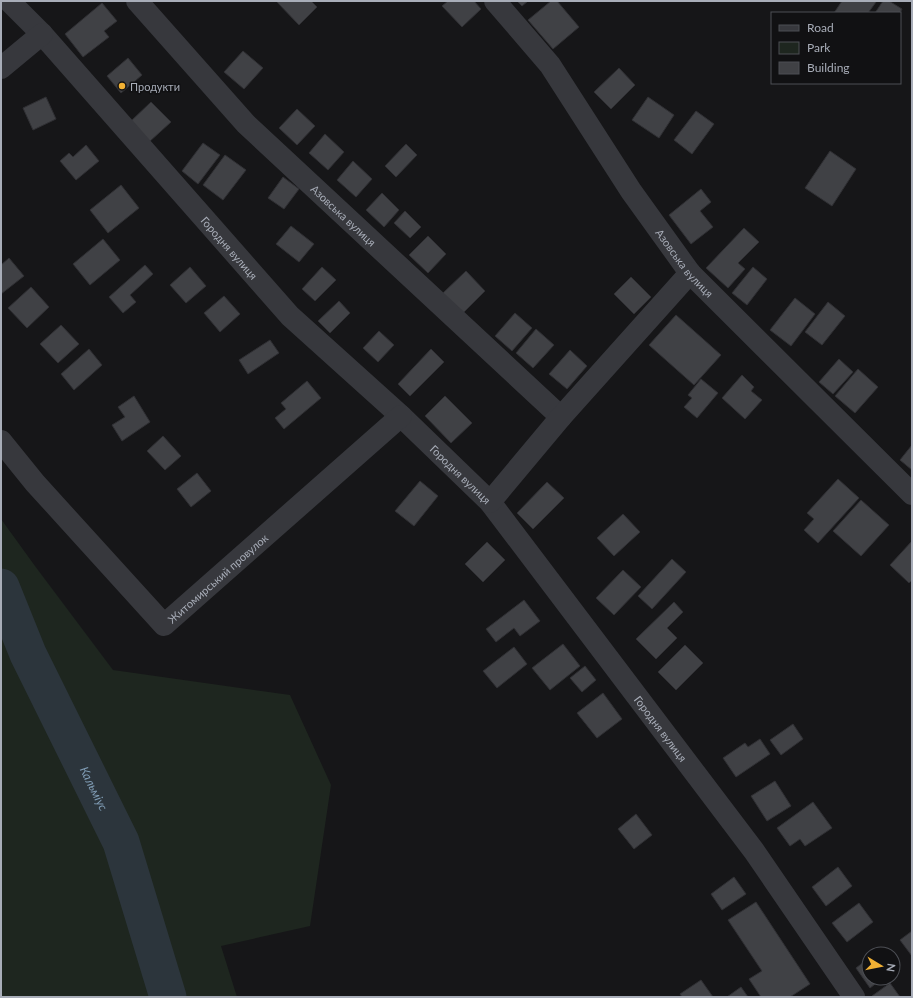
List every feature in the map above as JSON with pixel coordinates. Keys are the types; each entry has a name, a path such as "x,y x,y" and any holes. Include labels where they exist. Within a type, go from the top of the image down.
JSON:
{"street":[{"name":"Городня вулиця","path":"9,1 42,34 290,316 401,416 490,502 754,851 854,997"},
{"name":"Азовська вулиця","path":"137,1 246,124 561,417"},
{"name":"Азовська вулиця","path":"495,1 550,65 631,191 690,273 912,494"},
{"path":"1,68 42,34"},
{"path":"490,502 561,417 690,273"},
{"name":"Житомирський провулок","path":"1,441 41,489 164,625 401,416"}],"green space":[{"path":"1,519 113,670 290,695 331,785 310,926 221,946 237,997 1,997"}],"building":[{"path":"276,1 311,1 317,7 299,25"},
{"path":"448,1 474,1 481,9 462,27 442,6"},
{"path":"517,1 528,1 522,6"},
{"path":"551,1 557,1 579,27 553,49 528,20"},
{"path":"842,1 876,2 869,12 835,12"},
{"path":"883,1 889,1 902,9 900,12 876,12"},
{"path":"102,3 117,21 104,31 109,37 83,57 65,34"},
{"path":"243,51 263,68 244,89 224,72"},
{"path":"128,58 142,75 121,93 107,76"},
{"path":"619,68 635,85 611,109 594,92"},
{"path":"46,97 56,119 33,130 23,108"},
{"path":"648,97 674,115 659,138 632,120"},
{"path":"151,102 171,122 149,142 130,122"},
{"path":"297,109 315,126 297,145 279,128"},
{"path":"696,111 714,124 692,154 674,140"},
{"path":"325,134 344,152 328,170 309,153"},
{"path":"203,143 220,155 198,184 182,171"},
{"path":"406,144 417,155 396,177 385,166"},
{"path":"86,145 99,161 76,180 60,161 69,153 73,157"},
{"path":"830,151 856,169 832,206 805,188"},
{"path":"225,155 246,170 223,200 203,185"},
{"path":"353,161 372,179 356,197 337,180"},
{"path":"283,177 299,189 284,209 268,198"},
{"path":"121,185 139,208 108,233 90,210"},
{"path":"701,189 711,202 700,211 713,227 691,244 669,215"},
{"path":"382,193 399,210 384,227 366,210"},
{"path":"405,211 421,227 410,238 394,223"},
{"path":"291,226 314,244 299,262 276,244"},
{"path":"744,228 759,242 738,263 745,269 728,288 706,268"},
{"path":"428,236 446,254 428,273 409,255"},
{"path":"103,239 120,260 90,285 73,264"},
{"path":"9,258 24,276 1,294 1,265"},
{"path":"145,265 153,274 130,295 136,302 123,313 109,297"},
{"path":"190,267 206,286 186,303 170,285"},
{"path":"322,267 336,280 315,301 302,289"},
{"path":"753,267 767,279 747,305 732,293"},
{"path":"466,271 485,291 463,313 443,293"},
{"path":"631,277 651,297 634,314 614,294"},
{"path":"31,287 49,307 27,328 8,308"},
{"path":"224,296 240,314 220,332 204,313"},
{"path":"795,298 815,314 791,346 770,330"},
{"path":"339,301 350,313 330,333 318,321"},
{"path":"828,302 845,316 822,345 805,332"},
{"path":"515,313 532,328 512,351 495,336"},
{"path":"676,315 721,355 694,385 649,345"},
{"path":"61,325 79,344 58,363 40,344"},
{"path":"536,329 554,345 533,368 516,353"},
{"path":"379,331 394,345 378,362 363,348"},
{"path":"270,340 279,353 248,374 239,360"},
{"path":"89,349 102,365 74,390 61,374"},
{"path":"431,349 444,362 410,396 398,384"},
{"path":"570,350 587,366 567,389 549,374"},
{"path":"839,359 853,372 833,394 819,382"},
{"path":"858,369 878,387 855,413 835,396"},
{"path":"742,375 754,387 751,391 762,400 745,419 722,398"},
{"path":"701,379 718,393 697,418 684,407 692,398 688,395"},
{"path":"307,381 321,398 284,429 275,418 286,409 281,403"},
{"path":"134,396 150,422 122,441 112,425 125,417 118,407"},
{"path":"445,396 472,423 451,443 425,416"},
{"path":"163,436 181,456 165,470 147,451"},
{"path":"912,445 912,470 900,460"},
{"path":"197,473 211,491 191,507 177,489"},
{"path":"838,479 859,498 818,543 804,530 814,519 807,513"},
{"path":"420,481 438,496 414,526 395,511"},
{"path":"547,482 564,498 533,529 517,513"},
{"path":"861,500 889,525 861,556 833,531"},
{"path":"623,514 640,532 614,556 597,538"},
{"path":"912,541 912,580 909,583 890,565"},
{"path":"487,542 505,560 483,582 465,564"},
{"path":"672,559 686,572 652,609 638,596"},
{"path":"623,570 641,587 614,615 596,598"},
{"path":"524,600 540,621 520,636 514,628 496,642 486,629"},
{"path":"674,602 683,612 667,628 677,638 656,659 636,639"},
{"path":"563,644 580,666 550,690 532,668"},
{"path":"685,645 703,663 676,690 658,672"},
{"path":"514,647 527,664 497,688 483,671"},
{"path":"585,666 596,680 582,692 570,678"},
{"path":"603,693 622,719 597,738 577,713"},
{"path":"793,724 803,739 781,755 770,740"},
{"path":"760,739 770,754 736,777 723,758 745,743 748,747"},
{"path":"775,781 791,806 767,821 751,796"},
{"path":"813,802 832,828 805,846 800,839 790,846 777,828"},
{"path":"636,814 652,835 634,849 618,829"},
{"path":"838,867 852,886 826,906 812,887"},
{"path":"734,877 746,894 722,910 711,894"},
{"path":"756,902 810,984 790,997 761,997 749,979 762,971 728,920"},
{"path":"859,903 873,922 847,942 832,923"},
{"path":"912,931 912,956 900,940"},
{"path":"861,964 861,975 856,968"},
{"path":"701,980 713,997 682,997 680,994"},
{"path":"886,986 892,986 900,997 873,997 872,996"},
{"path":"741,987 748,997 727,997"}],"waterway":[{"name":"Кальміус","path":"1,587 28,654 121,842 168,997"}],"place":[{"name":"Продукти","path":"122,86"}]}
